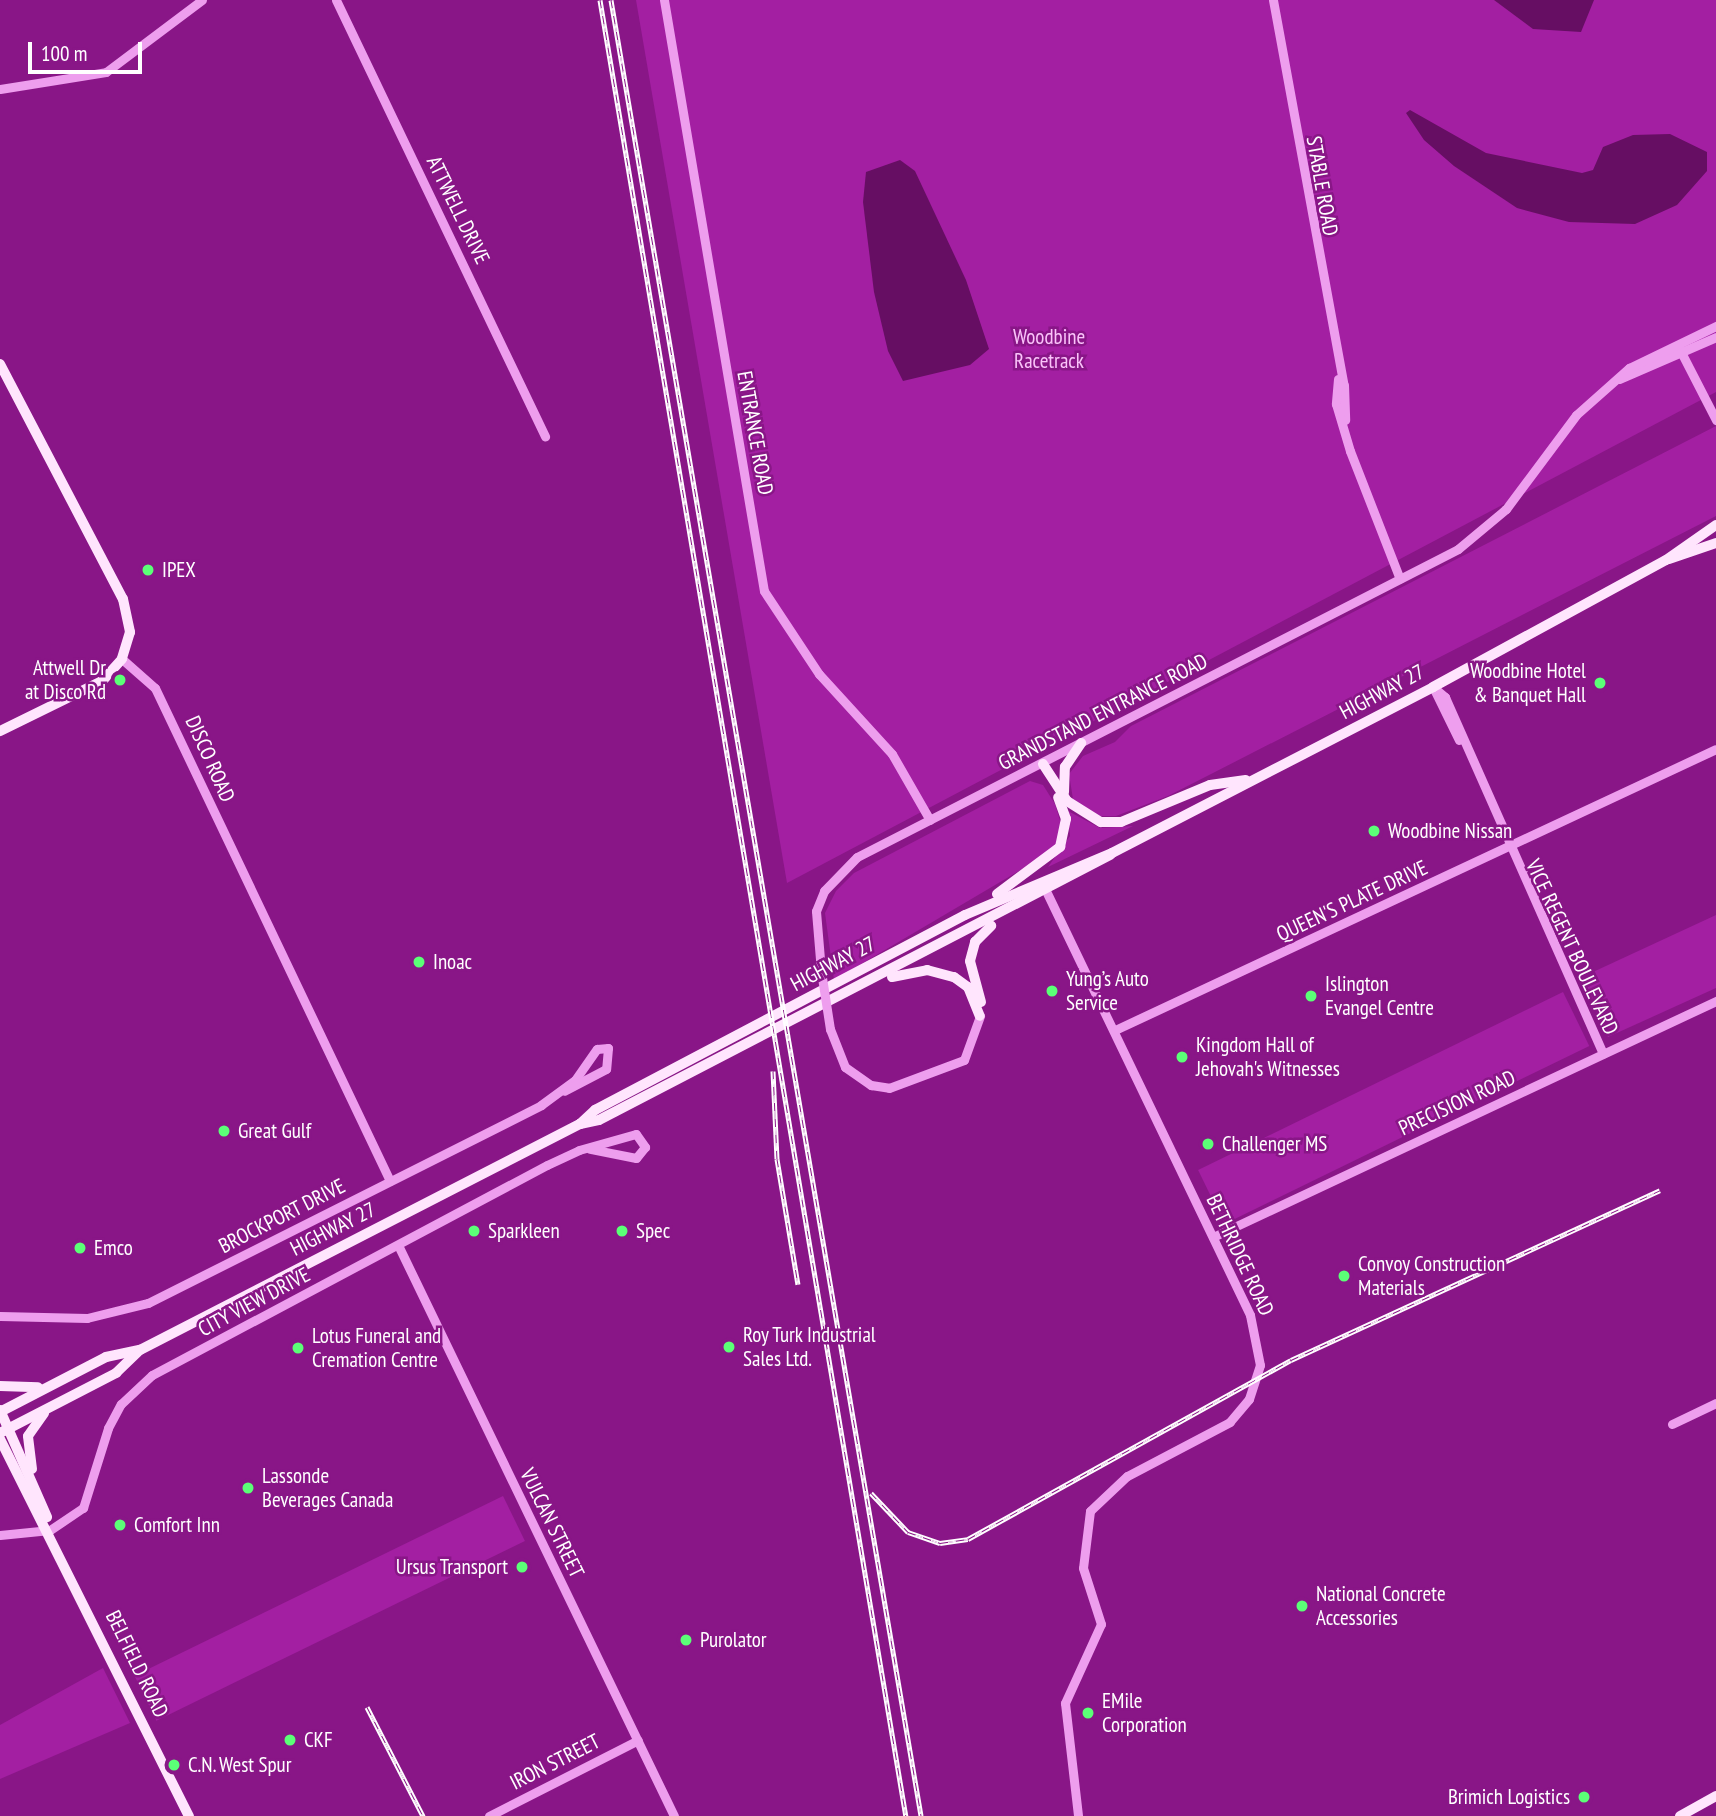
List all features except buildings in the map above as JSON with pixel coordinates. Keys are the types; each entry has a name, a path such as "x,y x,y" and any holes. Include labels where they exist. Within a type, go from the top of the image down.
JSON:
{"main road":[{"path":"0,364 123,599 130,632 122,659 102,681 0,731"},
{"name":"HIGHWAY 27","path":"0,1411 106,1357 140,1350 580,1124 1029,902 1112,853 1433,687 1666,560 1716,525"},
{"name":"HIGHWAY 27","path":"1666,560 1716,543"},
{"path":"1067,801 1062,775 1081,743"},
{"path":"1044,764 1067,801 1092,820 1121,822 1210,785 1256,779"},
{"path":"965,915 1060,847 1066,819 1058,788"},
{"name":"HIGHWAY 27","path":"580,1124 595,1110 965,915 1112,853"},
{"path":"980,1016 970,961 975,942 1029,902"},
{"path":"846,994 928,970 968,987 980,1016"},
{"name":"HIGHWAY 27","path":"5,1431 116,1373 140,1350"},
{"path":"0,1386 28,1391 57,1383"},
{"path":"32,1475 28,1436 51,1406"},
{"name":"BELFIELD ROAD","path":"0,1411 5,1431 32,1475 50,1530"},
{"name":"BELFIELD ROAD","path":"0,1438 50,1530 189,1816"},
{"path":"0,1459 14,1468"},
{"path":"1680,1816 1716,1796"}],"street":[{"path":"0,89 106,72 202,0"},
{"name":"ATTWELL DRIVE","path":"336,0 545,436"},
{"name":"ENTRANCE ROAD","path":"664,0 764,591 819,674 892,754 930,820"},
{"name":"STABLE ROAD","path":"1273,0 1353,462 1399,579"},
{"path":"1679,350 1716,326"},
{"path":"1679,350 1716,337"},
{"path":"1679,350 1716,421"},
{"name":"GRANDSTAND ENTRANCE ROAD","path":"980,1016 964,1060 889,1088 871,1085 845,1067 830,1030 816,911 824,891 857,857 1044,764 1399,579 1487,527 1522,492 1576,415 1619,379 1679,350"},
{"name":"DISCO ROAD","path":"122,659 143,673 161,699 390,1181"},
{"name":"VICE REGENT BOULEVARD","path":"1433,687 1445,698 1459,740 1507,849 1603,1054"},
{"name":"QUEEN'S PLATE DRIVE","path":"1115,1030 1716,749"},
{"name":"BETHRIDGE ROAD","path":"1047,892 1257,1333 1260,1365 1249,1398 1230,1422 1127,1476 1090,1511 1083,1568 1101,1624 1065,1703 1078,1816"},
{"name":"PRECISION ROAD","path":"1213,1237 1716,1001"},
{"name":"BROCKPORT DRIVE","path":"0,1316 87,1318 133,1309 390,1181 564,1091 606,1069 608,1048 593,1052 564,1091"},
{"name":"CITY VIEW DRIVE","path":"0,1535 50,1530 83,1508 108,1428 141,1383 547,1165 590,1149 636,1134 645,1147 636,1158 590,1149"},
{"name":"VULCAN STREET","path":"398,1245 674,1816"},
{"path":"1672,1424 1716,1404"},
{"name":"IRON STREET","path":"489,1816 638,1740"}],"green space":[{"name":"Woodbine Racetrack","path":"636,0 1716,0 1716,392 787,883"},
{"path":"1716,426 1716,516 1168,796 1116,816 1100,816 1073,799 1069,774 1083,756 1115,742 1131,726"},
{"path":"1030,781 1043,785 1055,804 1062,827 1053,851 834,980 825,913 836,891 854,873"},
{"path":"1068,811 1100,828 1133,826 1048,867 1070,836"},
{"path":"1716,915 1716,988 1608,1037 1580,978"},
{"path":"1563,992 1589,1046 1224,1224 1198,1170"},
{"path":"503,1496 525,1541 156,1721 134,1676"},
{"path":"103,1668 130,1723 0,1779 0,1725"}],"shaded area":[{"path":"1494,0 1594,0 1581,32 1533,29"},
{"path":"1410,110 1486,153 1582,173 1593,170 1603,147 1633,135 1670,134 1707,152 1707,171 1677,205 1635,224 1569,222 1517,208 1454,166 1424,140 1406,113"},
{"path":"900,160 915,171 966,280 989,349 970,365 903,381 888,351 874,292 863,202 866,172"}],"railway":[{"path":"600,0 906,1816"},
{"path":"611,0 921,1816"},
{"path":"773,1071 777,1159 798,1284"},
{"path":"871,1493 908,1532 940,1543 968,1539 1291,1360 1660,1190"},
{"path":"367,1707 423,1816"}],"place":[{"name":"IPEX","path":"148,570"},
{"name":"Attwell Dr at Disco Rd","path":"120,680"},
{"name":"Woodbine Hotel & Banquet Hall","path":"1600,683"},
{"name":"Woodbine Nissan","path":"1374,831"},
{"name":"Inoac","path":"419,962"},
{"name":"Yung’s Auto Service","path":"1052,991"},
{"name":"Islington Evangel Centre","path":"1311,996"},
{"name":"Kingdom Hall of Jehovah's Witnesses","path":"1182,1057"},
{"name":"Great Gulf","path":"224,1131"},
{"name":"Challenger MS","path":"1208,1144"},
{"name":"Sparkleen","path":"474,1231"},
{"name":"Spec","path":"622,1231"},
{"name":"Emco","path":"80,1248"},
{"name":"Convoy Construction Materials","path":"1344,1276"},
{"name":"Roy Turk Industrial Sales Ltd.","path":"729,1347"},
{"name":"Lotus Funeral and Cremation Centre","path":"298,1348"},
{"name":"Lassonde Beverages Canada","path":"248,1488"},
{"name":"Comfort Inn","path":"120,1525"},
{"name":"Ursus Transport","path":"522,1567"},
{"name":"National Concrete Accessories","path":"1302,1606"},
{"name":"Purolator","path":"686,1640"},
{"name":"EMile Corporation","path":"1088,1713"},
{"name":"CKF","path":"290,1740"},
{"name":"C.N. West Spur","path":"174,1765"},
{"name":"Brimich Logistics","path":"1584,1797"}]}
